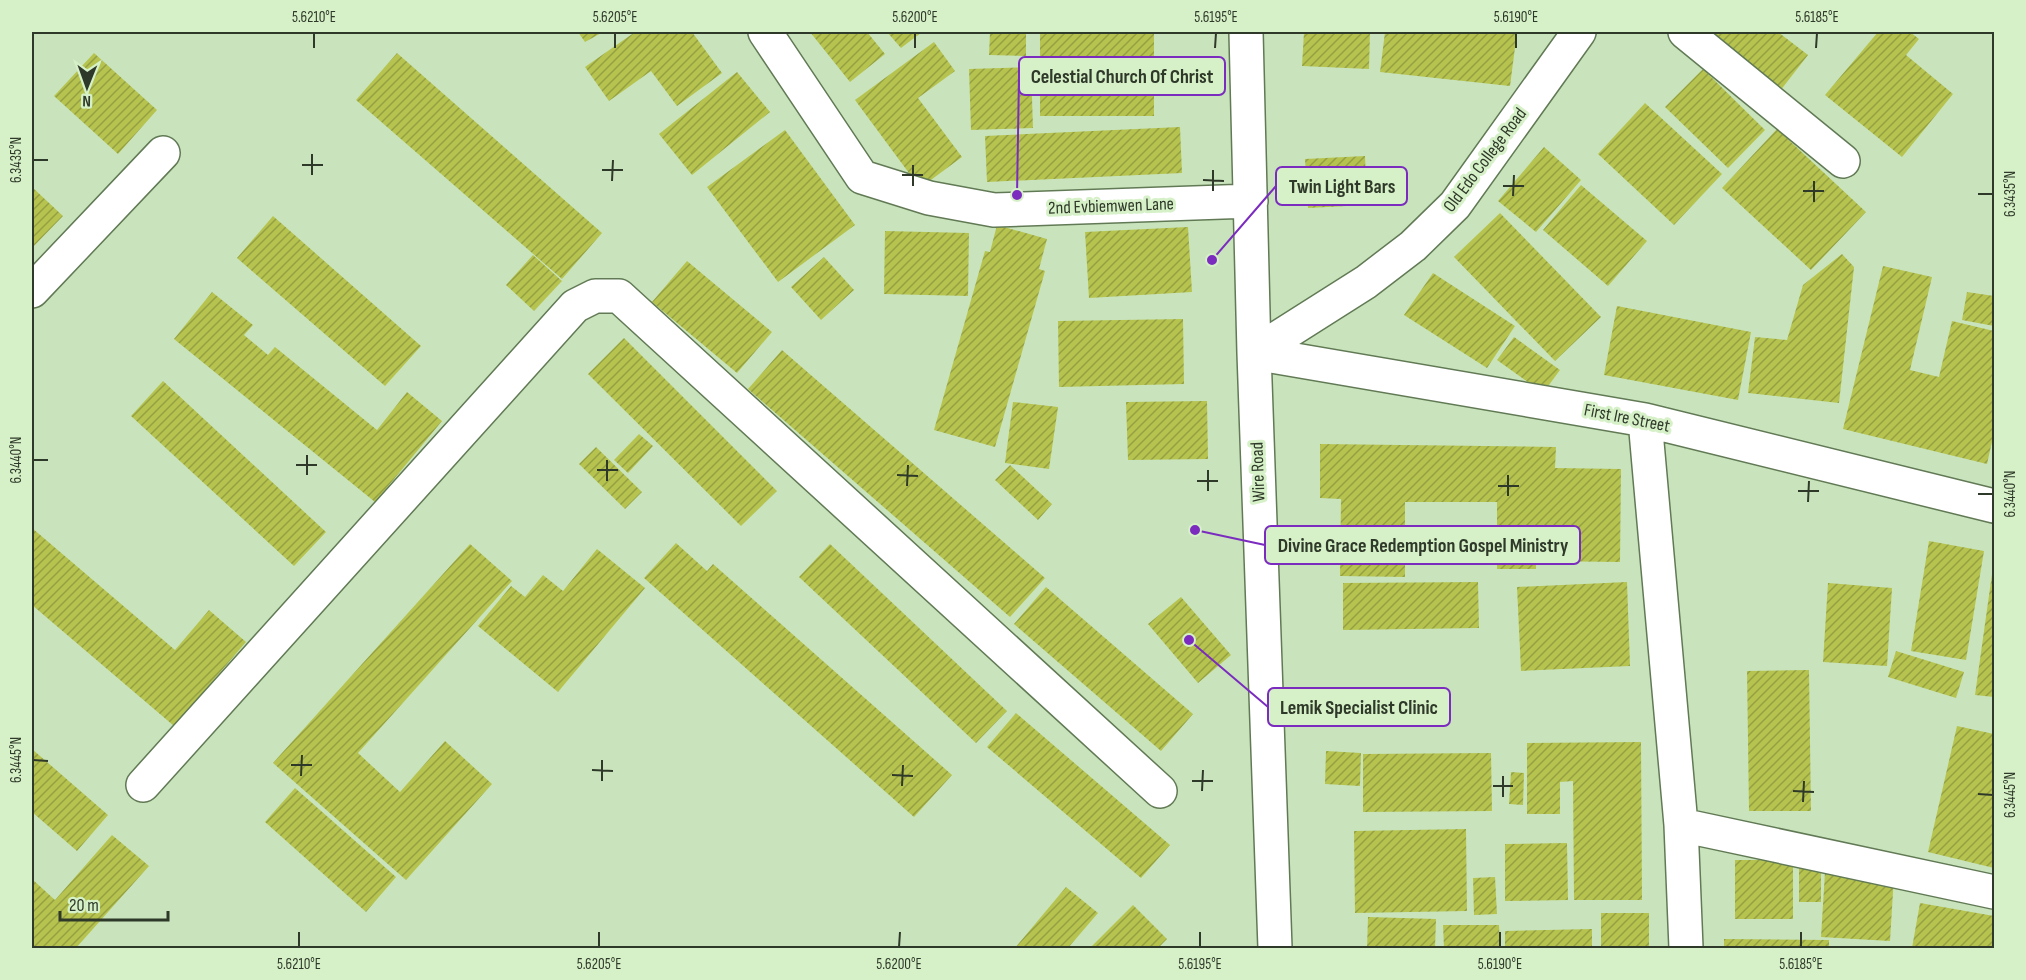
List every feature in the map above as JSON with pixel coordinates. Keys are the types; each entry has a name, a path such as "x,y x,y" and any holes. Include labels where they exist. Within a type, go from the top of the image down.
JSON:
{"street":[{"name":"2nd Evbiemwen Lane","path":"765,32 862,177 929,198 994,210 1251,201"},
{"name":"Wire Road","path":"1246,32 1254,353 1275,948"},
{"name":"Old Edo College Road","path":"1254,353 1366,282 1413,246 1455,205 1579,32"},
{"path":"1685,32 1843,161"},
{"path":"32,291 163,153"},
{"path":"143,785 575,306 595,296 619,296 1160,791"},
{"name":"First Ire Street","path":"1254,353 1645,420 1995,506"},
{"path":"1645,420 1681,825 1686,948"},
{"path":"1681,825 1995,892"}],"building":[{"path":"578,32 603,32 585,42"},
{"path":"635,32 692,32 722,73 677,106 651,71 609,101 585,67"},
{"path":"810,32 867,32 885,54 850,82"},
{"path":"887,32 922,32 901,48"},
{"path":"990,32 1026,32 1026,56 989,55"},
{"path":"1040,32 1154,32 1154,116 1040,116"},
{"path":"1304,32 1370,32 1369,69 1302,66"},
{"path":"1385,32 1517,32 1510,86 1380,72"},
{"path":"1703,32 1778,32 1808,55 1780,91"},
{"path":"1878,32 1910,32 1919,39 1906,55 1953,94 1902,157 1825,95"},
{"path":"934,42 955,71 918,98 962,157 920,188 855,100"},
{"path":"94,53 157,110 118,154 54,96"},
{"path":"397,53 602,233 562,279 356,100"},
{"path":"1031,67 1033,128 971,130 969,69"},
{"path":"1703,69 1765,130 1728,168 1665,107"},
{"path":"737,72 770,112 692,175 659,134"},
{"path":"1645,103 1722,174 1674,225 1598,154"},
{"path":"1180,127 1182,173 987,182 985,136"},
{"path":"1777,129 1866,212 1811,270 1722,188"},
{"path":"785,130 855,225 778,282 707,187"},
{"path":"1544,147 1581,180 1536,232 1498,201"},
{"path":"1365,156 1367,205 1308,208 1305,159"},
{"path":"1581,185 1647,241 1608,286 1543,230"},
{"path":"32,187 63,216 32,248"},
{"path":"1500,213 1601,317 1555,361 1454,257"},
{"path":"273,216 421,346 385,386 237,258"},
{"path":"997,225 1047,239 1039,269 1045,271 995,447 934,430 985,251 990,252"},
{"path":"1188,227 1192,292 1089,298 1085,232"},
{"path":"885,231 969,233 968,296 884,294"},
{"path":"1842,254 1854,267 1839,403 1748,393 1755,337 1787,340 1803,285"},
{"path":"533,255 562,281 534,311 506,285"},
{"path":"824,257 854,290 821,320 791,287"},
{"path":"687,261 772,332 737,373 652,302"},
{"path":"1883,266 1932,277 1910,370 1939,377 1952,321 1994,331 1994,433 1987,464 1843,429"},
{"path":"1433,273 1515,326 1487,368 1404,315"},
{"path":"212,292 253,325 244,335 268,355 275,347 377,430 407,392 442,421 375,502 174,339"},
{"path":"1967,292 1994,296 1994,326 1962,320"},
{"path":"1617,306 1751,332 1738,400 1604,375"},
{"path":"1183,319 1184,384 1059,387 1058,321"},
{"path":"1514,337 1560,370 1543,393 1497,360"},
{"path":"624,338 777,491 741,526 588,374"},
{"path":"782,350 1045,578 1010,617 748,389"},
{"path":"163,381 326,532 294,566 131,416"},
{"path":"1207,401 1208,459 1128,460 1126,402"},
{"path":"1013,402 1058,407 1049,469 1005,463"},
{"path":"639,434 653,446 628,473 614,460"},
{"path":"1320,444 1556,447 1555,468 1621,469 1620,562 1536,561 1536,569 1497,569 1497,502 1405,502 1405,577 1340,576 1341,499 1320,498"},
{"path":"596,447 642,492 625,509 579,464"},
{"path":"1010,465 1052,504 1038,520 995,480"},
{"path":"32,528 175,650 209,610 246,642 174,726 32,605"},
{"path":"1929,541 1984,551 1966,660 1911,651"},
{"path":"676,543 707,571 713,564 952,775 914,817 644,578"},
{"path":"470,544 512,581 358,753 400,792 445,741 492,784 406,880 273,763"},
{"path":"830,544 1007,711 976,743 799,577"},
{"path":"597,549 645,588 558,692 478,626 511,586 525,597 543,575 563,591"},
{"path":"1994,567 1994,697 1975,695"},
{"path":"1478,582 1479,628 1343,630 1343,583"},
{"path":"1627,582 1630,666 1521,671 1517,587"},
{"path":"1828,583 1892,588 1887,666 1823,662"},
{"path":"1046,587 1193,714 1161,751 1014,624"},
{"path":"1181,597 1231,655 1198,683 1148,624"},
{"path":"1896,651 1964,672 1956,698 1888,677"},
{"path":"1809,670 1811,811 1749,811 1747,671"},
{"path":"1016,713 1170,845 1141,878 987,747"},
{"path":"1957,726 1994,734 1994,868 1928,852"},
{"path":"1641,742 1642,900 1574,900 1573,781 1560,782 1560,814 1527,814 1527,743"},
{"path":"32,749 108,815 77,851 32,812"},
{"path":"1326,751 1361,753 1360,786 1325,784"},
{"path":"1491,753 1492,811 1363,812 1363,754"},
{"path":"1511,772 1524,773 1523,805 1509,804"},
{"path":"295,788 396,877 366,912 265,822"},
{"path":"1466,829 1467,911 1355,913 1354,831"},
{"path":"112,835 149,866 76,948 36,948 32,944 32,879 55,900"},
{"path":"1567,843 1568,900 1505,901 1505,844"},
{"path":"1735,860 1793,860 1793,919 1735,919"},
{"path":"1799,867 1821,867 1821,902 1799,902"},
{"path":"1825,872 1894,876 1890,941 1821,937"},
{"path":"1495,877 1497,914 1474,915 1473,878"},
{"path":"1066,887 1098,913 1068,948 1015,948"},
{"path":"1920,903 1994,916 1994,948 1912,948"},
{"path":"1133,905 1167,939 1158,948 1090,948"},
{"path":"1601,913 1649,913 1649,948 1601,948"},
{"path":"1368,917 1436,919 1435,948 1367,948"},
{"path":"1443,925 1499,925 1500,948 1444,948"},
{"path":"1592,929 1592,948 1505,948 1505,931"},
{"path":"1724,939 1829,940 1829,948 1724,948"}],"place":[{"name":"Celestial Church Of Christ","path":"1017,195"},
{"name":"Twin Light Bars","path":"1212,260"},
{"name":"Divine Grace Redemption Gospel Ministry","path":"1195,530"},
{"name":"Lemik Specialist Clinic","path":"1189,640"}]}
